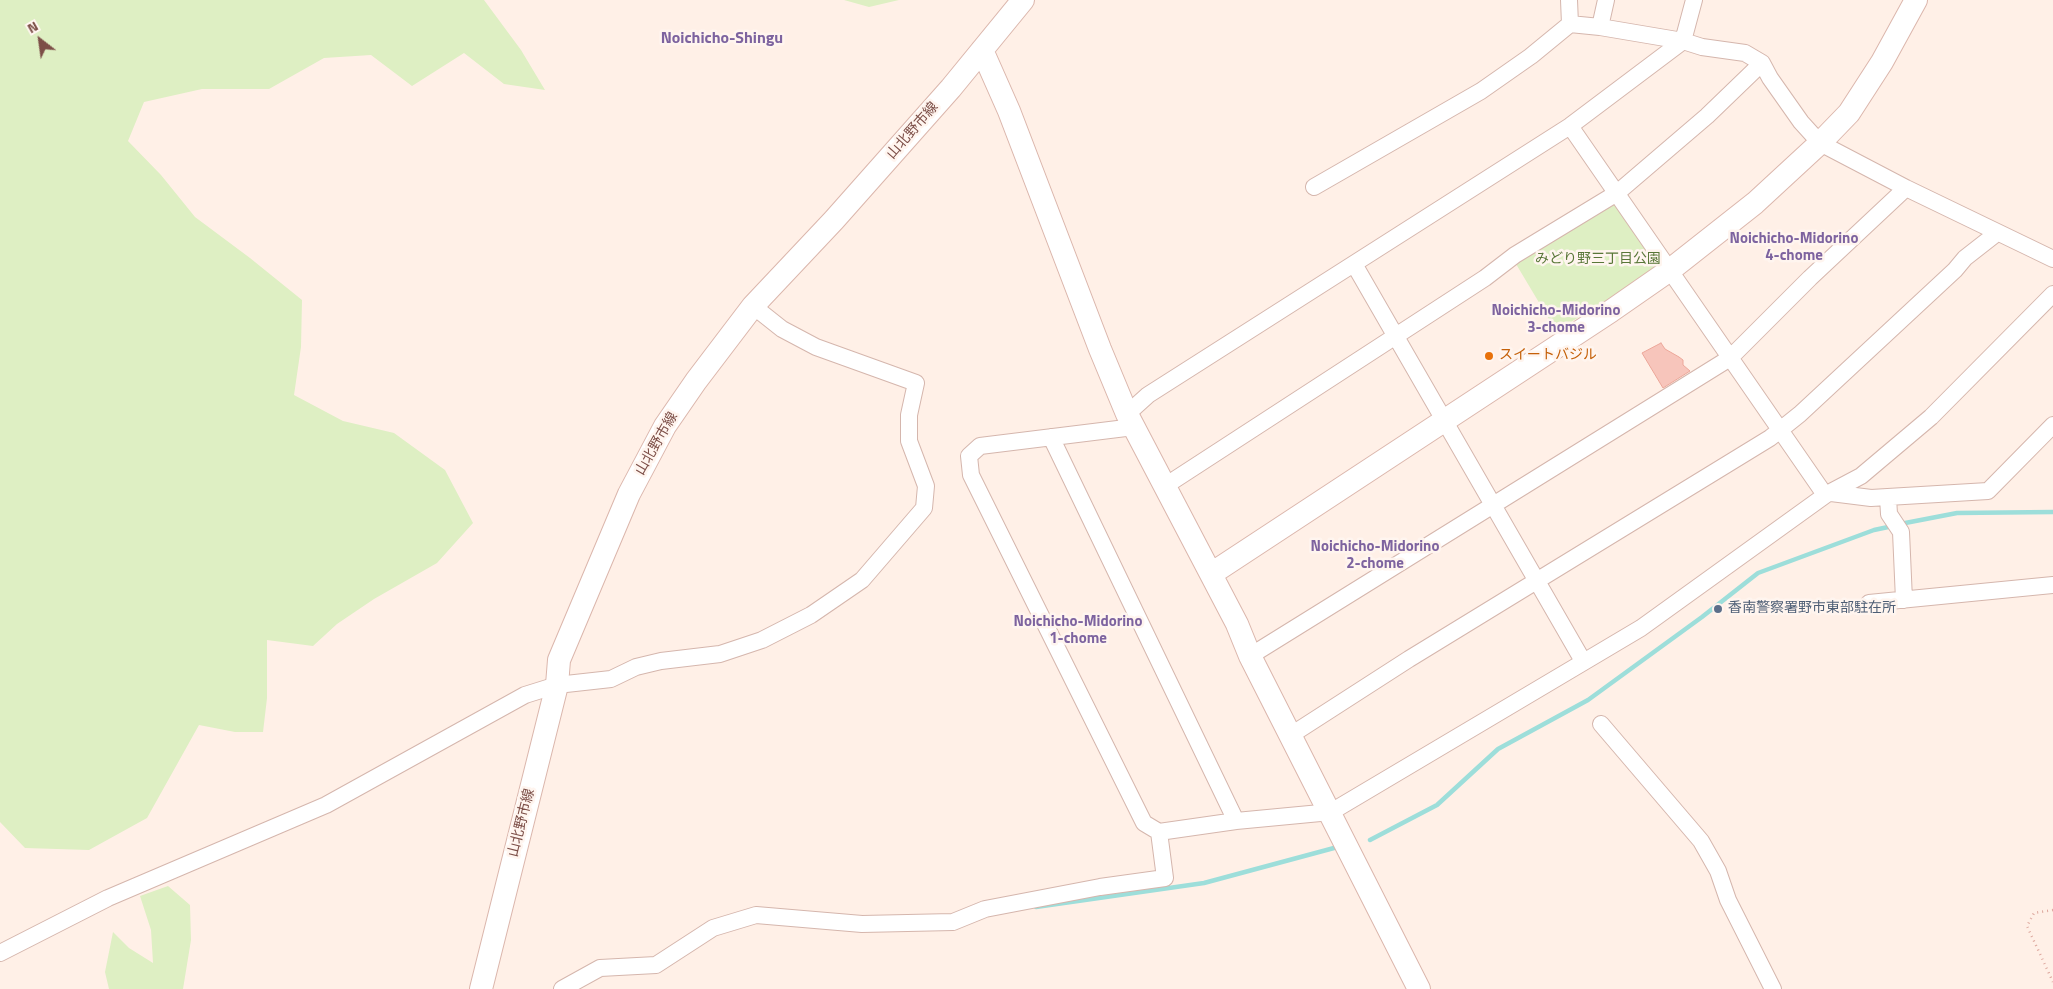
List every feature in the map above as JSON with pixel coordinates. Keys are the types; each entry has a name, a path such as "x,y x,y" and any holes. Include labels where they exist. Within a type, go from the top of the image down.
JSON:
{"street":[{"name":"山北野市線","path":"481,989 556,685 559,660 629,494 665,426 696,381 753,306 834,220 1023,0"},
{"path":"1569,0 1570,24"},
{"path":"1600,27 1606,0"},
{"path":"1694,0 1684,41 1570,126 1148,395 1131,420 1050,437 980,446 969,456 971,475 1144,823 1159,832 1236,821 1330,812 1641,628 1759,541 1827,494 1861,476 1931,417 2053,294"},
{"path":"1211,574 1445,422 1670,270 1755,203 1820,143 1849,113 1882,62 1916,0"},
{"path":"1314,186 1481,90 1531,56 1570,24 1600,27 1684,41 1702,47 1745,53 1762,63 1770,78 1801,122 1820,143 1906,188 2053,259"},
{"path":"982,50 1009,111 1100,349 1131,420 1237,624 1250,656 1419,989"},
{"path":"1166,486 1395,337 1462,291 1485,278 1516,255 1617,194 1707,116 1762,63"},
{"path":"1570,126 1823,492 1871,498 1988,491 2053,425"},
{"path":"1250,656 1730,358 1810,278 1906,188"},
{"path":"1291,736 1410,659 1770,438 1800,414 1955,270 1965,258 1997,233"},
{"path":"1354,264 1583,661"},
{"path":"0,953 108,898 326,805 525,695 556,685 610,679 636,667 661,661 720,654 762,640 812,615 862,580 924,508 926,486 909,441 909,415 916,383 816,347 782,329 753,306"},
{"path":"1050,437 1236,821"},
{"path":"1888,497 1889,514 1901,532 1904,600"},
{"path":"1869,603 2053,585"},
{"path":"1602,724 1701,841 1718,872 1728,900 1773,989"},
{"path":"562,989 600,968 656,965 713,928 756,915 862,924 953,922 985,909 1100,887 1165,878 1159,832"}],"path":[{"path":"2053,910 2034,913 2027,926 2053,982"}],"green space":[{"path":"0,0 484,0 521,50 545,90 504,84 464,53 412,86 371,55 324,58 269,89 202,89 144,102 128,141 161,175 195,217 302,300 301,347 294,395 343,421 394,433 445,470 473,523 437,563 374,599 337,624 313,646 267,640 267,698 263,732 235,732 199,725 147,818 89,850 25,848 0,822"},
{"path":"844,0 899,0 869,7"},
{"name":"みどり野三丁目公園","path":"1615,204 1660,268 1556,331 1516,264"},
{"path":"168,886 190,905 191,940 183,989 109,989 105,972 113,932 129,948 153,963 151,930 140,896"}],"building":[{"path":"1661,343 1665,349 1683,360 1683,365 1690,371 1663,388 1642,353"}],"waterway":[{"path":"1900,524 1957,513 2053,512"},
{"path":"1370,840 1437,805 1498,749 1588,700 1702,617 1758,573 1874,530 1893,526"},
{"path":"1036,907 1204,883 1334,848"}],"place":[{"name":"スイートバジル","path":"1489,356"},
{"name":"香南警察署野市東部駐在所","path":"1718,609"}],"district":[{"name":"Noichicho-Shingu","path":"722,39"},
{"name":"Noichicho-Midorino 4-chome","path":"1794,248"},
{"name":"Noichicho-Midorino 3-chome","path":"1556,320"},
{"name":"Noichicho-Midorino 2-chome","path":"1375,556"},
{"name":"Noichicho-Midorino 1-chome","path":"1078,630"}]}
